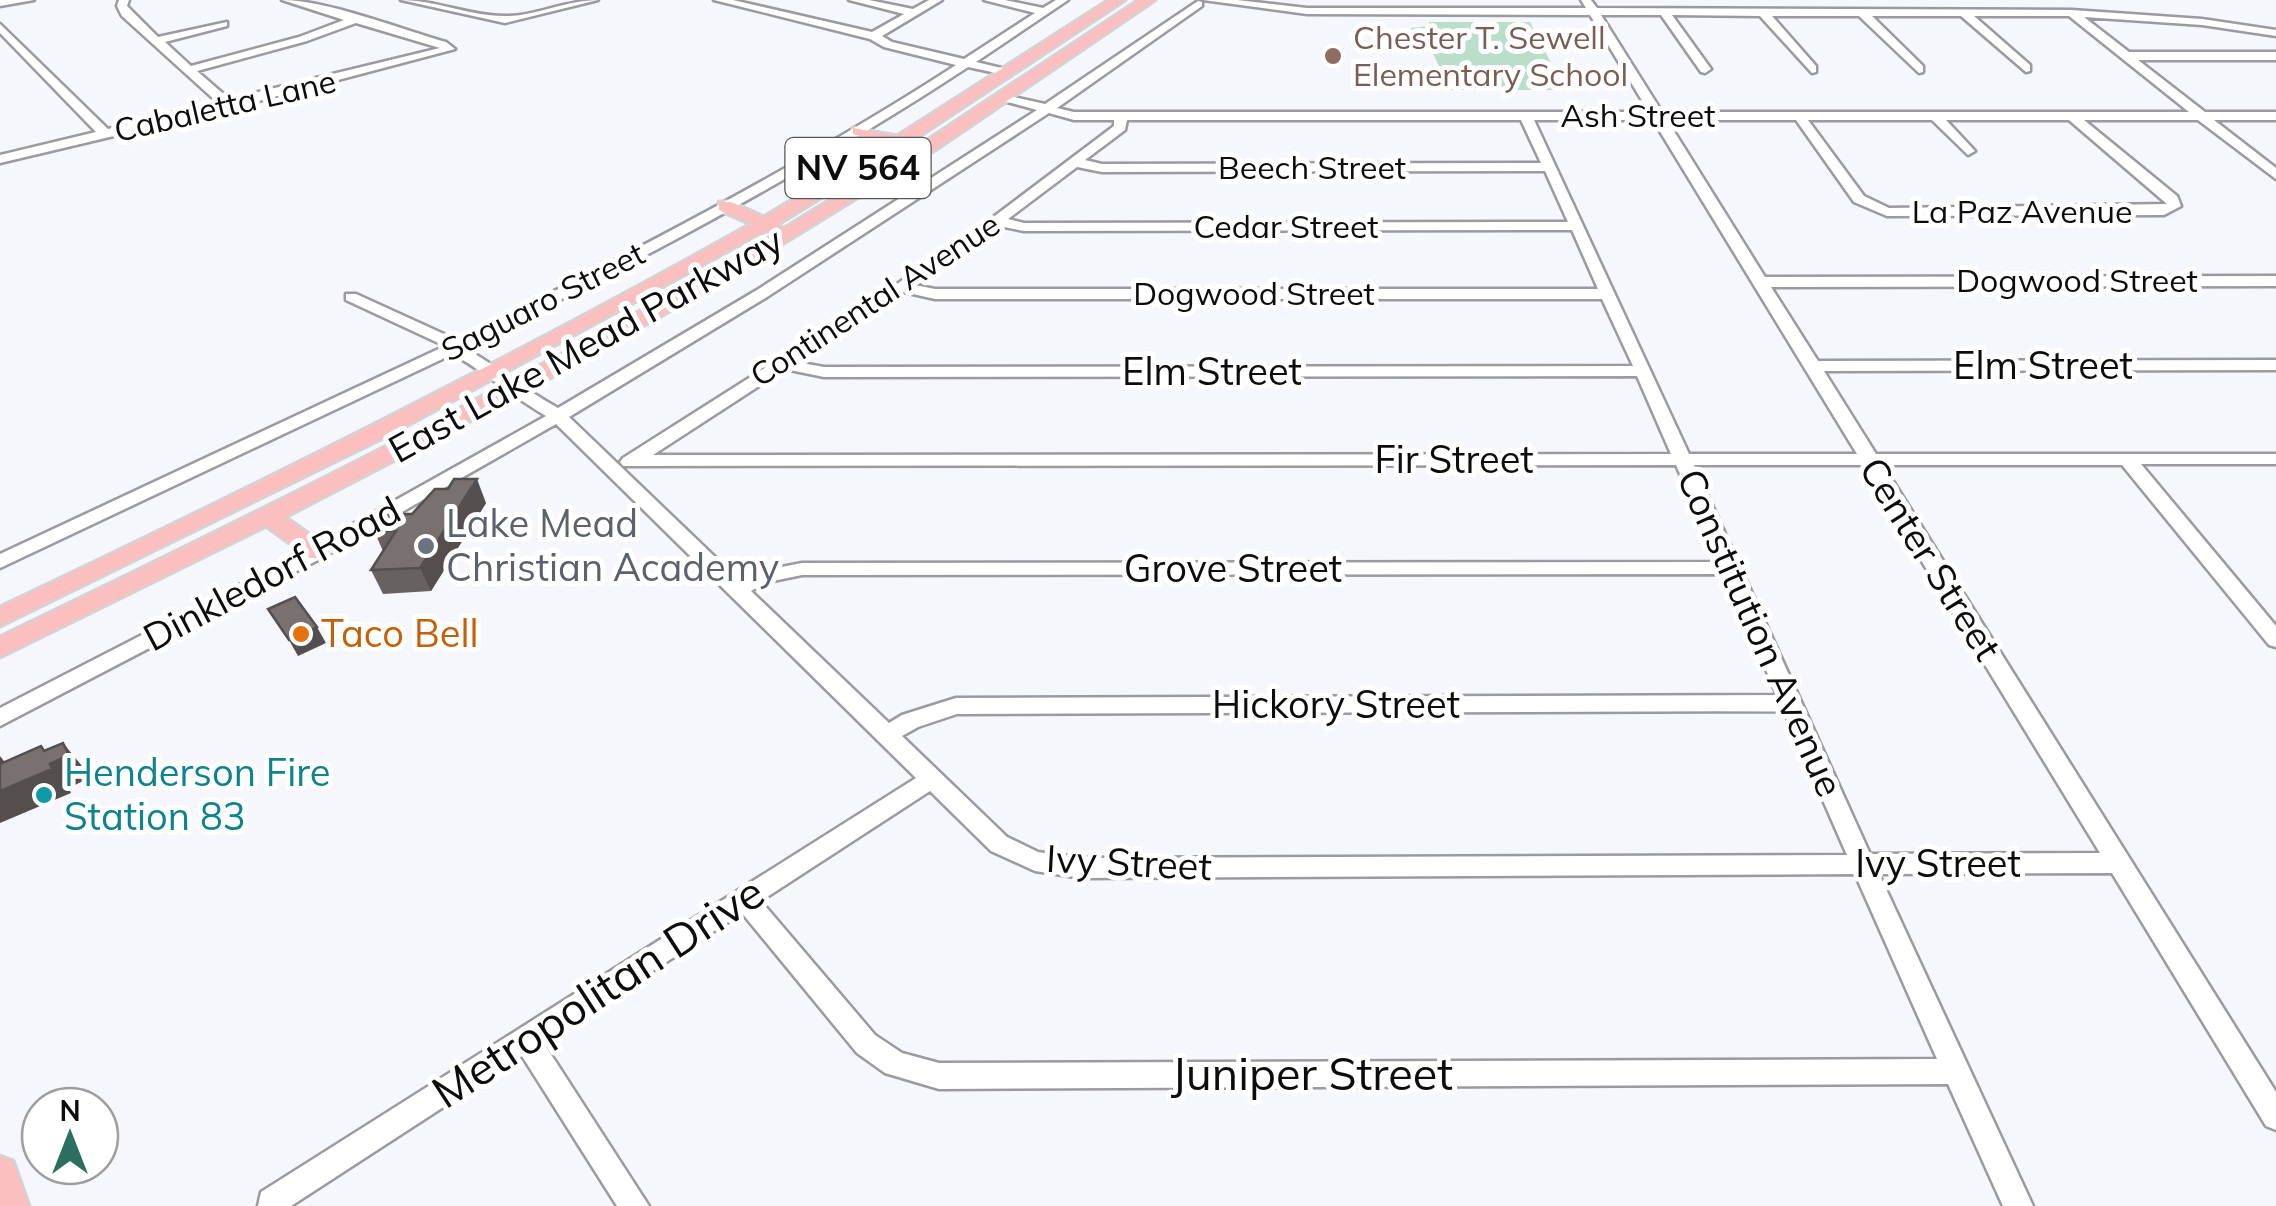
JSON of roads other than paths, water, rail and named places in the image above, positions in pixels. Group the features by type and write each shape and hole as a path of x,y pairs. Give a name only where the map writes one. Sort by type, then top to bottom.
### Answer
{"main road":[{"name":"East Lake Mead Parkway","path":"0,648 268,516 503,381 900,142 1118,0"},
{"name":"East Lake Mead Parkway","path":"0,617 503,381 712,278 804,225 1148,0"},
{"path":"804,225 828,198 906,150 906,144 859,131"},
{"path":"712,278 731,254 773,229 767,222 725,206"},
{"path":"268,516 318,552"},
{"path":"0,1173 10,1206"}],"street":[{"path":"0,3 28,0"},
{"path":"124,0 126,14 228,105"},
{"path":"286,0 397,31 415,23"},
{"path":"410,0 506,20 593,0"},
{"path":"719,0 874,36 888,45 1006,73"},
{"path":"854,0 914,13"},
{"path":"874,36 937,0"},
{"path":"989,0 1046,12"},
{"name":"Saguaro Street","path":"0,562 454,348 725,206 859,131 1063,0"},
{"path":"1178,0 1280,16 1404,10 1574,17 1590,7 1664,13 2072,13 2276,29"},
{"path":"544,1 564,7"},
{"name":"Dinkledorf Road","path":"0,718 318,552 864,232 1203,2"},
{"name":"Center Street","path":"1590,7 2276,1117"},
{"path":"434,16 452,8"},
{"path":"1664,13 1705,68"},
{"path":"1764,13 1812,69"},
{"path":"1864,13 1919,68"},
{"path":"1964,13 2026,68"},
{"path":"2072,13 2274,172"},
{"path":"189,70 303,39 356,19"},
{"path":"156,41 223,24"},
{"path":"0,27 106,134"},
{"name":"Cabaletta Lane","path":"0,159 449,50 442,44 397,31"},
{"path":"2127,56 2276,56"},
{"name":"Ash Street","path":"1004,97 1074,116 2276,116"},
{"name":"Continental Avenue","path":"624,466 997,221 1120,126 1121,116"},
{"name":"Constitution Avenue","path":"1526,116 2018,1206"},
{"path":"1935,116 1968,151"},
{"name":"La Paz Avenue","path":"1800,117 1859,200 1887,212 2164,212 2174,206 2172,199 2072,116"},
{"name":"Beech Street","path":"1074,162 1102,168 1550,168"},
{"name":"Cedar Street","path":"997,221 1024,228 1576,226"},
{"name":"Dogwood Street","path":"1759,282 2273,283"},
{"name":"Dogwood Street","path":"902,286 935,294 1608,294"},
{"name":"Ivy Street","path":"352,297 450,341 454,348 556,415 624,466 736,590 930,780 999,844 1034,861 1082,868 2117,864"},
{"name":"Elm Street","path":"782,362 824,372 1643,371"},
{"name":"Elm Street","path":"1811,366 2276,365"},
{"name":"Fir Street","path":"624,466 2276,458"},
{"path":"2128,459 2276,640"},
{"name":"Grove Street","path":"736,590 763,576 802,569 1733,568"},
{"name":"Hickory Street","path":"885,736 910,721 956,706 1793,703"},
{"name":"Metropolitan Drive","path":"273,1206 271,1202 930,780"},
{"name":"Juniper Street","path":"744,898 866,1044 895,1064 939,1076 1955,1071"},
{"path":"525,1038 634,1206"}],"place":[{"name":"Chester T. Sewell Elementary School","path":"1333,56"},
{"name":"Lake Mead Christian Academy","path":"426,546"},
{"name":"Taco Bell","path":"301,634"},
{"name":"Henderson Fire Station 83","path":"44,795"}]}
